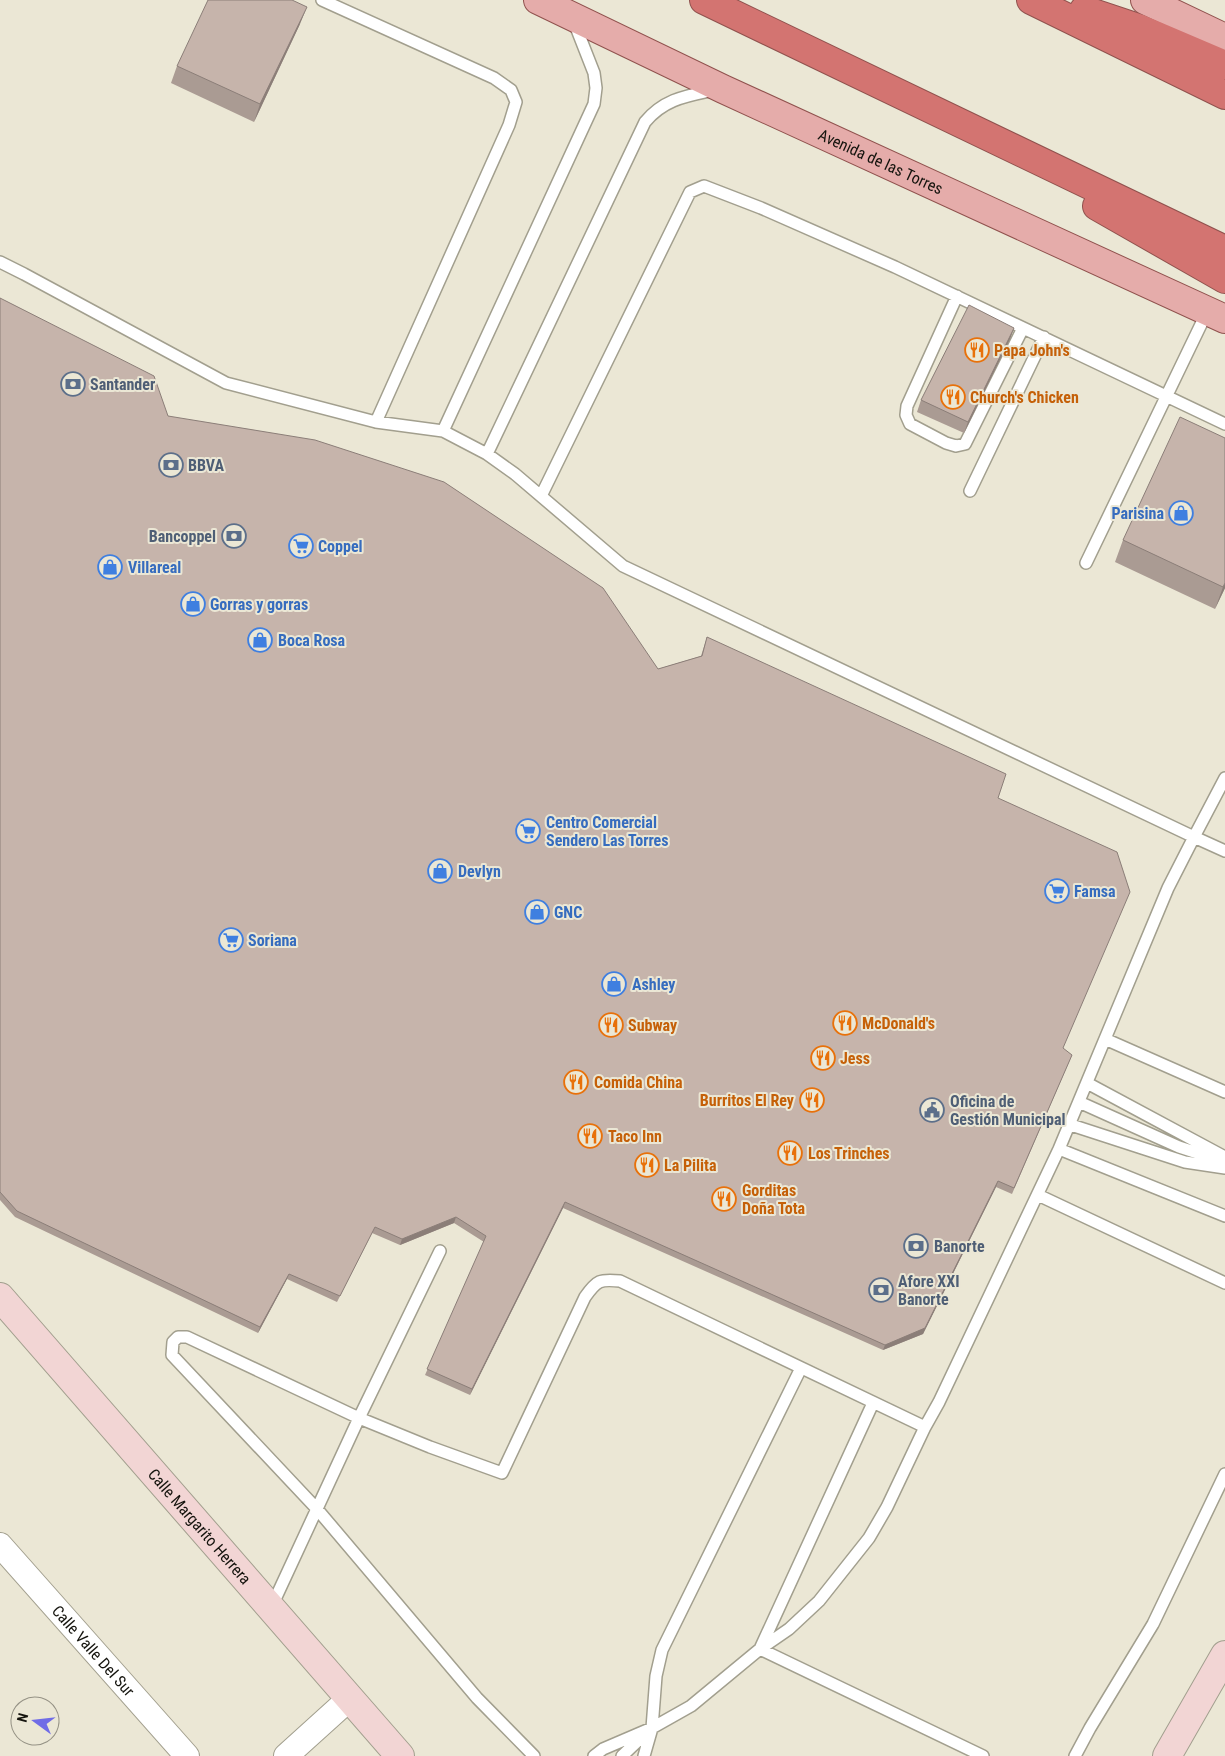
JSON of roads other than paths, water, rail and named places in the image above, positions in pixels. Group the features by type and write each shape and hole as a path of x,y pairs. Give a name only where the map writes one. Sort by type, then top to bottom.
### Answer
{"highway":[{"path":"704,0 1225,250"},
{"path":"1031,0 1225,95"},
{"path":"1052,0 1138,28 1225,65"},
{"path":"975,129 1082,198 1225,279"}],"main road":[{"name":"Avenida de las Torres","path":"538,0 572,18 1216,316"},
{"path":"1145,0 1225,38"}],"street":[{"name":"Calle Margarito Herrera","path":"0,1297 400,1756"},
{"name":"Calle Valle Del Sur","path":"0,1545 187,1756"},
{"path":"1167,1756 1225,1655"},
{"path":"286,1756 349,1699"}],"lane":[{"path":"322,0 494,78 511,90 516,102 509,125 376,422"},
{"path":"442,431 594,104 596,88 594,73 572,18"},
{"path":"487,454 645,122 653,112 676,98 723,88"},
{"path":"541,496 690,192 704,186 762,208 957,296 1166,398 1225,424"},
{"path":"0,262 226,383 376,422 442,431 487,454 541,496 623,566 1225,850"},
{"path":"957,296 907,406 906,415 910,424 946,443 956,446 965,444 1023,328"},
{"path":"1086,563 1166,398 1216,316"},
{"path":"970,490 1044,337"},
{"path":"594,1756 603,1749 652,1728 691,1706 760,1649 789,1629 819,1601 869,1538 887,1507 939,1402 1038,1194 1079,1102 1168,888 1225,778"},
{"path":"1105,1039 1225,1092"},
{"path":"1087,1083 1225,1157"},
{"path":"1079,1102 1179,1147 1225,1162"},
{"path":"1068,1124 1185,1162 1225,1168"},
{"path":"1059,1149 1225,1216"},
{"path":"1038,1194 1225,1283"},
{"path":"271,1608 440,1251"},
{"path":"534,1756 478,1698 317,1509 172,1355 173,1342 178,1337 186,1337 360,1418 430,1447 502,1473 585,1297 594,1284 607,1280 620,1281 925,1427"},
{"path":"644,1756 652,1728 656,1676 662,1650 801,1368"},
{"path":"760,1649 873,1403"},
{"path":"1075,1756 1153,1624 1225,1474"},
{"path":"760,1649 983,1756"},
{"path":"622,1756 652,1728"}],"place":[{"name":"Papa John's","path":"977,350"},
{"name":"Santander","path":"73,384"},
{"name":"Church's Chicken","path":"953,397"},
{"name":"BBVA","path":"171,465"},
{"name":"Parisina","path":"1181,513"},
{"name":"Bancoppel","path":"234,536"},
{"name":"Coppel","path":"301,546"},
{"name":"Villareal","path":"110,567"},
{"name":"Gorras y gorras","path":"193,604"},
{"name":"Boca Rosa","path":"260,640"},
{"name":"Centro Comercial Sendero Las Torres","path":"528,831"},
{"name":"Devlyn","path":"440,871"},
{"name":"Famsa","path":"1057,891"},
{"name":"GNC","path":"537,912"},
{"name":"Soriana","path":"231,940"},
{"name":"Ashley","path":"614,984"},
{"name":"McDonald's","path":"845,1023"},
{"name":"Subway","path":"611,1025"},
{"name":"Jess","path":"823,1058"},
{"name":"Comida China","path":"576,1082"},
{"name":"Burritos El Rey","path":"812,1100"},
{"name":"Oficina de Gestión Municipal","path":"932,1110"},
{"name":"Taco Inn","path":"590,1136"},
{"name":"Los Trinches","path":"790,1153"},
{"name":"La Pilita","path":"647,1165"},
{"name":"Gorditas Doña Tota","path":"724,1199"},
{"name":"Banorte","path":"916,1246"},
{"name":"Afore XXI Banorte","path":"881,1290"}]}
